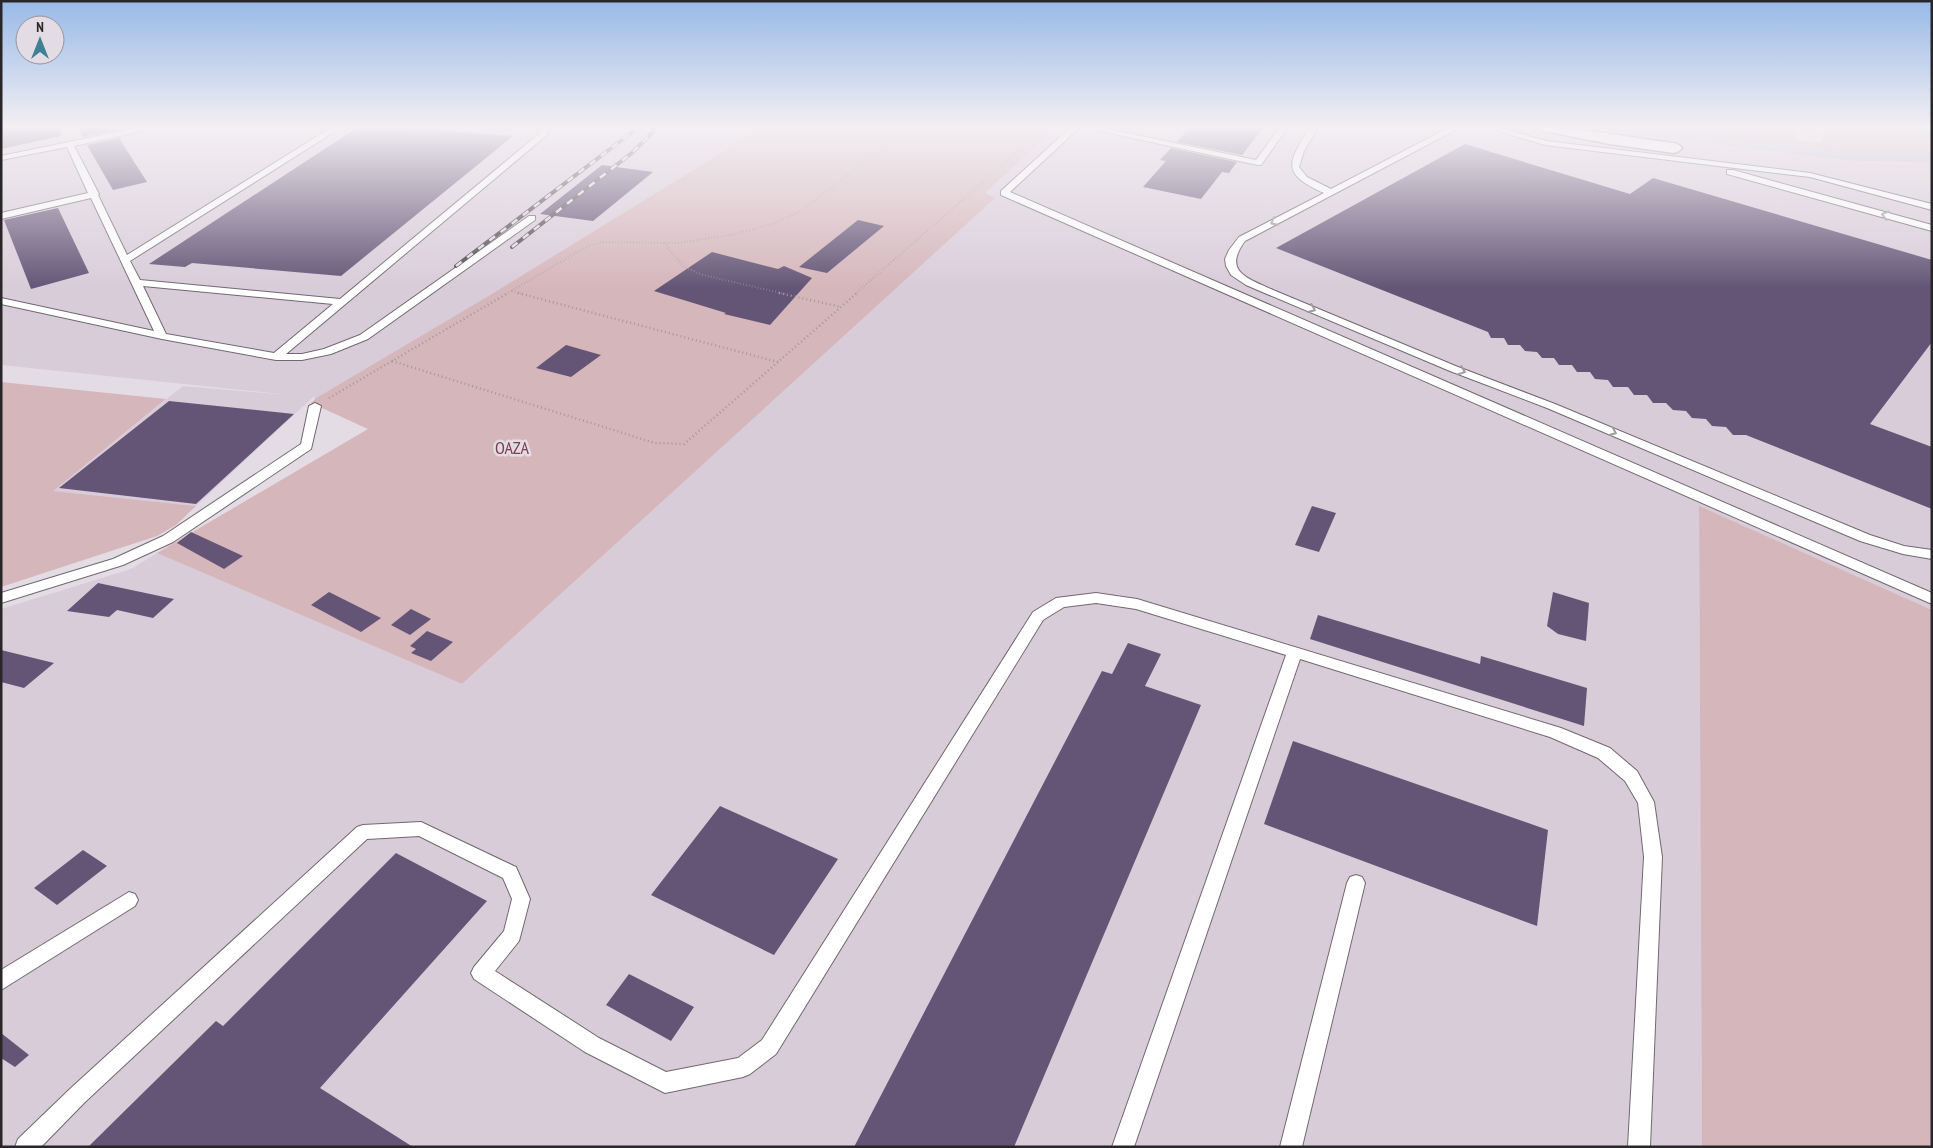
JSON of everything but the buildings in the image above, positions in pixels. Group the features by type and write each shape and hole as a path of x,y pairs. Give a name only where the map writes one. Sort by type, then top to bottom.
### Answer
{"lane":[{"path":"88,181 162,336"},
{"path":"125,260 252,181"},
{"path":"276,357 488,181"},
{"path":"1018,181 1004,193 1932,599"},
{"path":"1306,181 1330,192"},
{"path":"1352,181 1242,238 1233,248 1228,261 1231,270 1270,292 1454,369 1551,406 1865,538 1903,550 1932,555"},
{"path":"1760,181 1932,228"},
{"path":"1831,181 1932,207"},
{"path":"1,216 95,194"},
{"path":"1,301 162,336 276,357 302,357 327,352 364,337 532,218"},
{"path":"136,283 342,302"},
{"path":"1,598 118,562 168,539 307,446 316,406"},
{"path":"26,1147 78,1095 363,832 421,830 510,873 521,899 512,934 481,973 592,1045 665,1083 743,1068 769,1047 1038,616 1060,602 1096,598 1137,604 1555,732 1604,753 1631,776 1646,802 1653,857 1639,1147"},
{"path":"1124,1147 1295,652"},
{"path":"1291,1147 1356,883"},
{"path":"1,981 129,900"}],"path":[{"path":"316,406 588,246 602,242 678,243 736,234 775,222 802,210 840,181"},
{"path":"392,360 656,443 684,444 985,181"},
{"path":"664,243 684,267 703,275 841,307"},
{"path":"512,291 778,362"}],"shaded area":[{"path":"1,181 676,181 495,292 316,398 313,397 196,506 52,491 183,386 289,395 1,365"},
{"path":"999,181 1932,181 1932,610 1699,507 1702,1147 1,1147 1,609 131,569 157,553 462,684 994,198 985,193"}],"green space":[{"name":"OAZA","path":"676,181 999,181 985,193 995,198 462,684 157,553 368,429 311,403 316,398 495,292"},
{"path":"1,382 166,399 53,491 196,506 176,525 157,536 1,587"},
{"path":"1699,506 1932,610 1932,1147 1702,1147"}],"railway":[{"path":"456,266 568,181"},
{"path":"512,247 597,181"}]}
